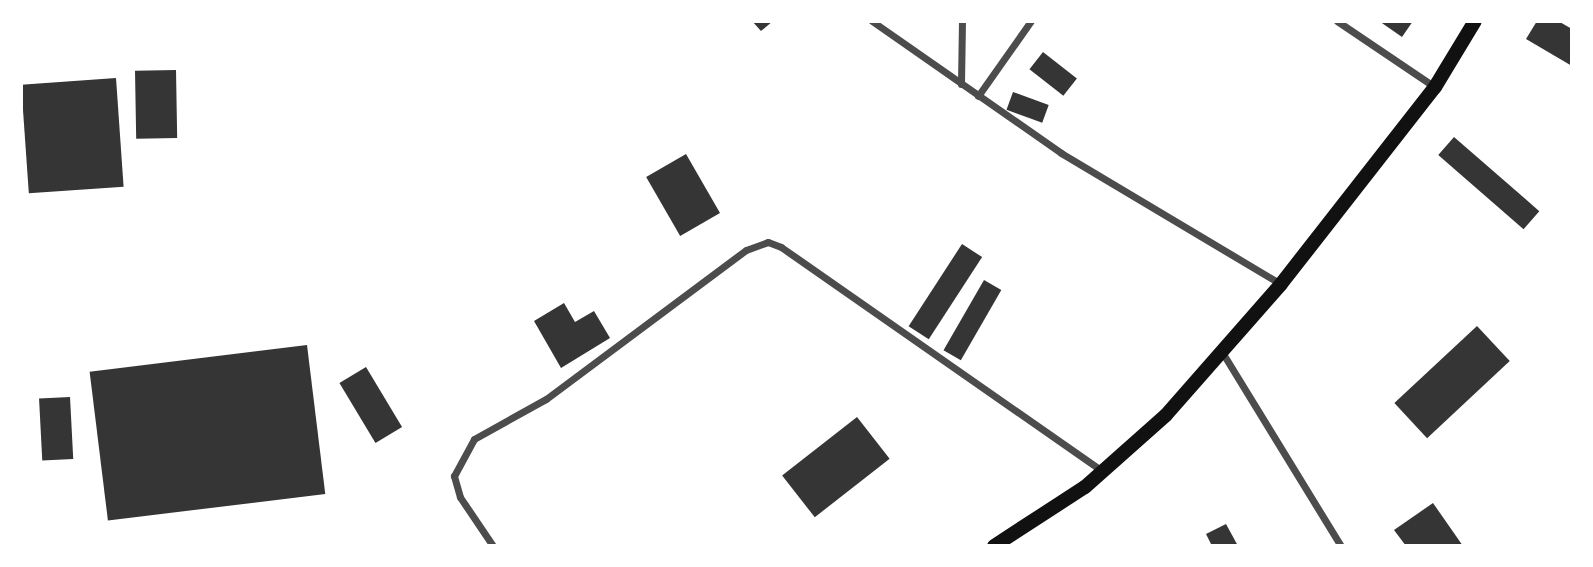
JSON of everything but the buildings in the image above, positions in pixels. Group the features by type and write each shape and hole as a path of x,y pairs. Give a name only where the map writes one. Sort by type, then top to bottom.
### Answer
{"main road":[{"path":"994,546 1102,472 1166,415 1280,284 1435,87 1475,21"}],"street":[{"path":"872,21 1061,153 1280,284"},
{"path":"961,84 962,21"},
{"path":"978,96 1031,21"},
{"path":"1336,21 1435,87"},
{"path":"493,546 460,497 454,476 474,439 556,393 746,250 768,242 1102,472"},
{"path":"1222,352 1341,546"}]}
